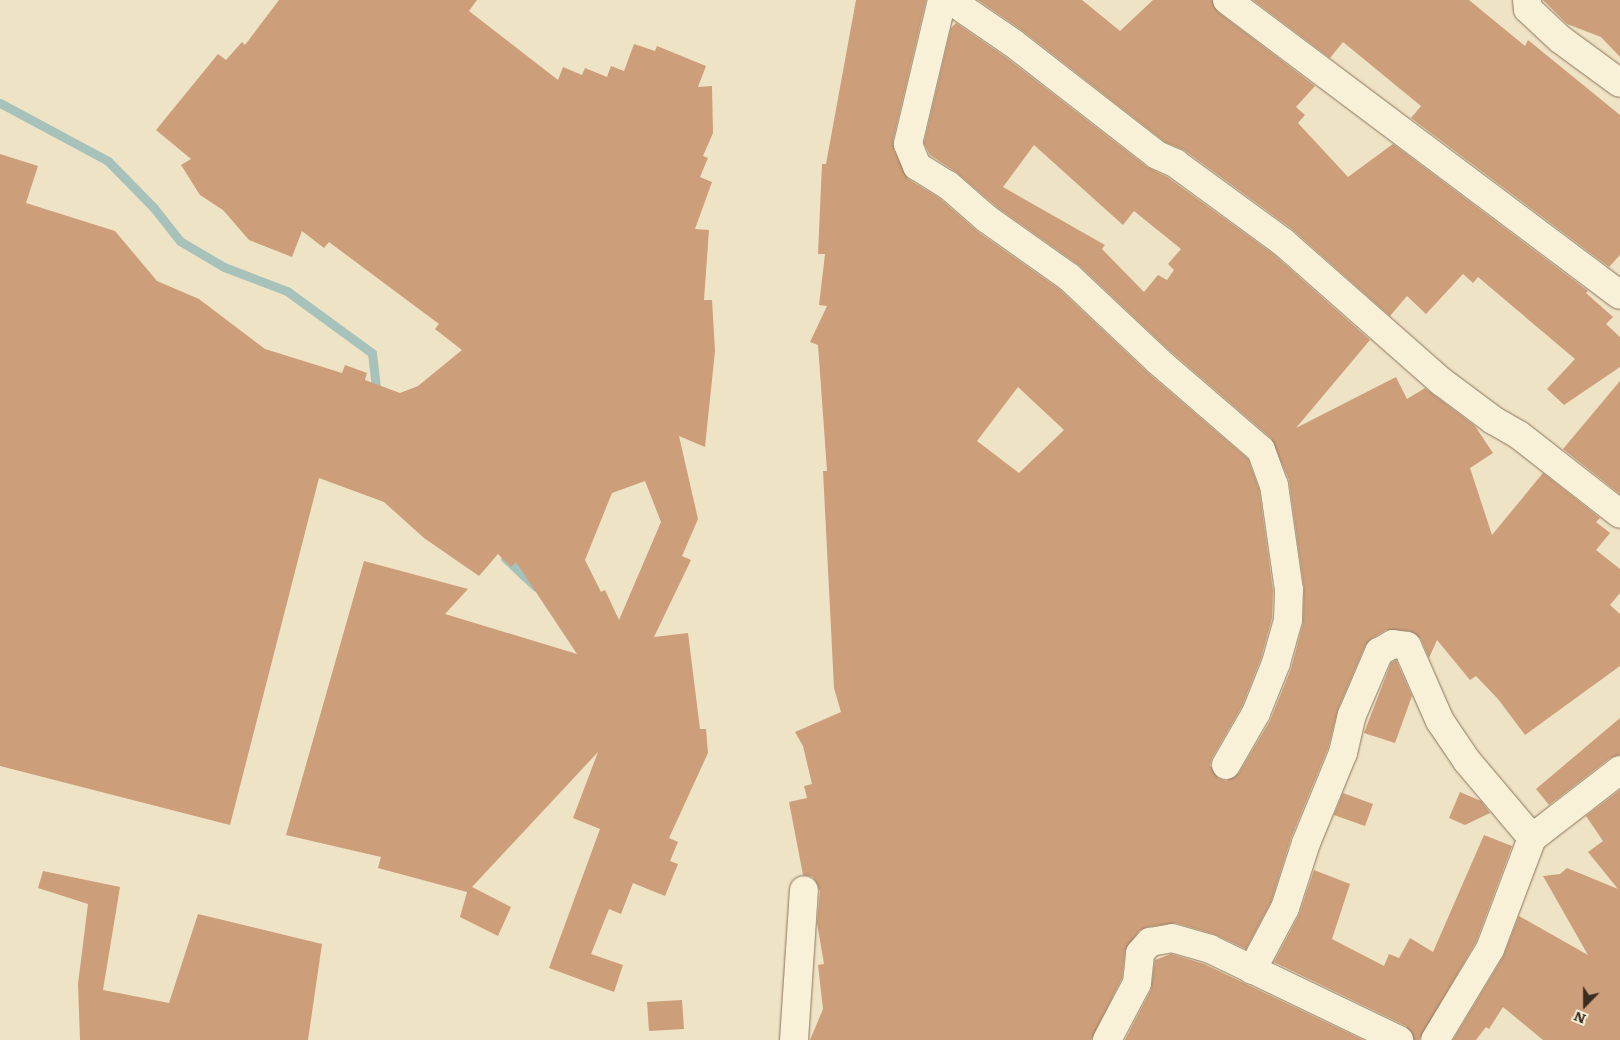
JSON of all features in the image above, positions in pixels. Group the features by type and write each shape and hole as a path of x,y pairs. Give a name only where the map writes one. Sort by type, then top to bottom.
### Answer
{"street":[{"path":"942,0 908,144 918,166 948,185 993,223 1069,277 1151,355 1261,450 1268,468 1274,485 1283,547 1288,620 1276,663 1256,713 1226,765"},
{"path":"950,0 1013,43 1157,155 1175,163 1283,242 1442,382 1493,420 1519,435 1620,514"},
{"path":"1227,0 1620,295"},
{"path":"1527,0 1528,9 1554,33 1620,83"},
{"path":"1252,970 1285,908 1306,843 1343,753 1352,715 1379,652 1393,644 1406,646 1440,720 1467,761 1532,838"},
{"path":"1435,1040 1490,949 1532,838 1620,770"},
{"path":"794,1040 804,890"},
{"path":"1107,1040 1137,983 1140,952 1150,942 1172,938 1210,949 1399,1040"}],"building":[{"path":"279,0 477,0 469,11 558,80 563,67 582,75 585,68 607,77 611,66 624,71 634,44 655,51 657,46 706,66 698,87 712,86 713,133 703,156 708,158 700,177 712,182 695,229 709,230 704,300 712,300 715,351 705,447 679,436 698,519 682,556 691,560 654,637 688,633 700,729 706,729 708,753 669,838 678,842 670,861 678,864 665,896 633,883 621,914 609,909 591,954 623,965 614,992 549,968 600,829 573,818 598,752 472,887 511,907 498,936 460,917 467,892 378,868 381,857 286,835 364,561 468,589 445,614 577,654 516,562 511,567 498,554 479,576 424,538 384,502 319,478 230,825 0,766 0,154 38,166 26,203 115,231 157,281 199,299 265,349 342,373 345,365 367,373 365,380 400,393 418,386 462,350 435,329 439,324 329,242 324,248 302,231 292,257 249,240 223,210 200,195 181,165 191,159 156,130 218,54 226,60 242,42 245,45","holes":["645,481 661,522 619,620 605,590 601,592 585,560 612,493"]},
{"path":"856,0 926,0 893,140 894,150 908,179 939,198 978,232 1059,289 1148,373 1248,459 1259,489 1273,591 1272,618 1261,658 1242,706 1212,758 1210,765 1218,778 1226,781 1239,773 1270,721 1291,669 1303,624 1304,588 1289,480 1271,438 1168,349 1080,266 997,207 956,172 930,155 924,143 951,28 956,23 1004,56 1147,167 1167,177 1273,254 1370,340 1296,428 1396,377 1407,399 1425,388 1475,426 1493,453 1470,468 1492,535 1543,473 1600,518 1596,522 1610,533 1596,550 1620,569 1620,593 1610,605 1620,614 1620,666 1525,735 1498,699 1476,676 1470,680 1437,640 1429,658 1421,639 1410,631 1386,630 1371,639 1365,646 1338,709 1328,748 1291,838 1271,902 1246,949 1214,934 1176,923 1147,927 1139,931 1125,951 1122,978 1091,1040 810,1040 823,1009 818,965 824,964 817,923 820,891 813,877 803,875 789,802 807,798 804,786 812,784 803,746 795,732 841,712 834,688 823,471 827,471 818,345 810,342 827,306 819,305 825,254 818,254 822,164 826,164","holes":["1034,145 1123,225 1134,211 1181,249 1168,264 1174,270 1167,280 1158,275 1144,292 1102,249 1105,245 1003,187","1018,387 1064,430 1019,473 977,441"]},
{"path":"978,0 1082,0 1120,31 1153,0 1212,0 1218,12 1315,86 1296,107 1305,115 1298,123 1348,177 1393,144 1588,291 1586,293 1613,317 1606,324 1620,337 1620,367 1564,405 1547,389 1575,359 1478,277 1473,283 1463,274 1426,314 1407,296 1390,316 1292,229 1184,150 1165,142 1023,31"},
{"path":"1253,0 1469,0 1525,46 1528,40 1620,115 1620,255 1609,267 1411,118 1421,106 1343,42 1330,58"},
{"path":"1543,0 1620,0 1620,57 1601,37 1567,24"},
{"path":"1620,381 1620,494 1563,449"},
{"path":"1396,660 1412,696 1395,743 1364,733 1391,663"},
{"path":"1620,718 1620,755 1610,758 1549,805 1536,789"},
{"path":"1620,790 1620,1040 1543,1040 1503,1007 1489,1029 1486,1027 1476,1040 1453,1040 1503,957 1519,916 1588,955 1543,876 1560,874 1567,868 1618,889 1588,852 1603,841 1586,816"},
{"path":"1460,792 1481,801 1490,813 1465,825 1449,818"},
{"path":"1343,793 1373,804 1365,826 1334,815"},
{"path":"1484,835 1512,846 1476,942 1419,1040 1414,1040 1406,1026 1274,962 1299,915 1314,870 1350,884 1332,939 1384,966 1389,954 1399,958 1410,938 1433,952"},
{"path":"43,871 120,887 103,990 169,1003 198,914 322,944 308,1040 80,1040 78,984 88,904 38,888"},
{"path":"1171,954 1204,964 1363,1040 1125,1040 1151,990 1155,960"},
{"path":"682,1000 684,1029 649,1031 647,1002"}],"waterway":[{"path":"0,103 108,161 154,208 180,241 224,267 287,291 372,353 377,396"},
{"path":"505,558 536,587"}]}
